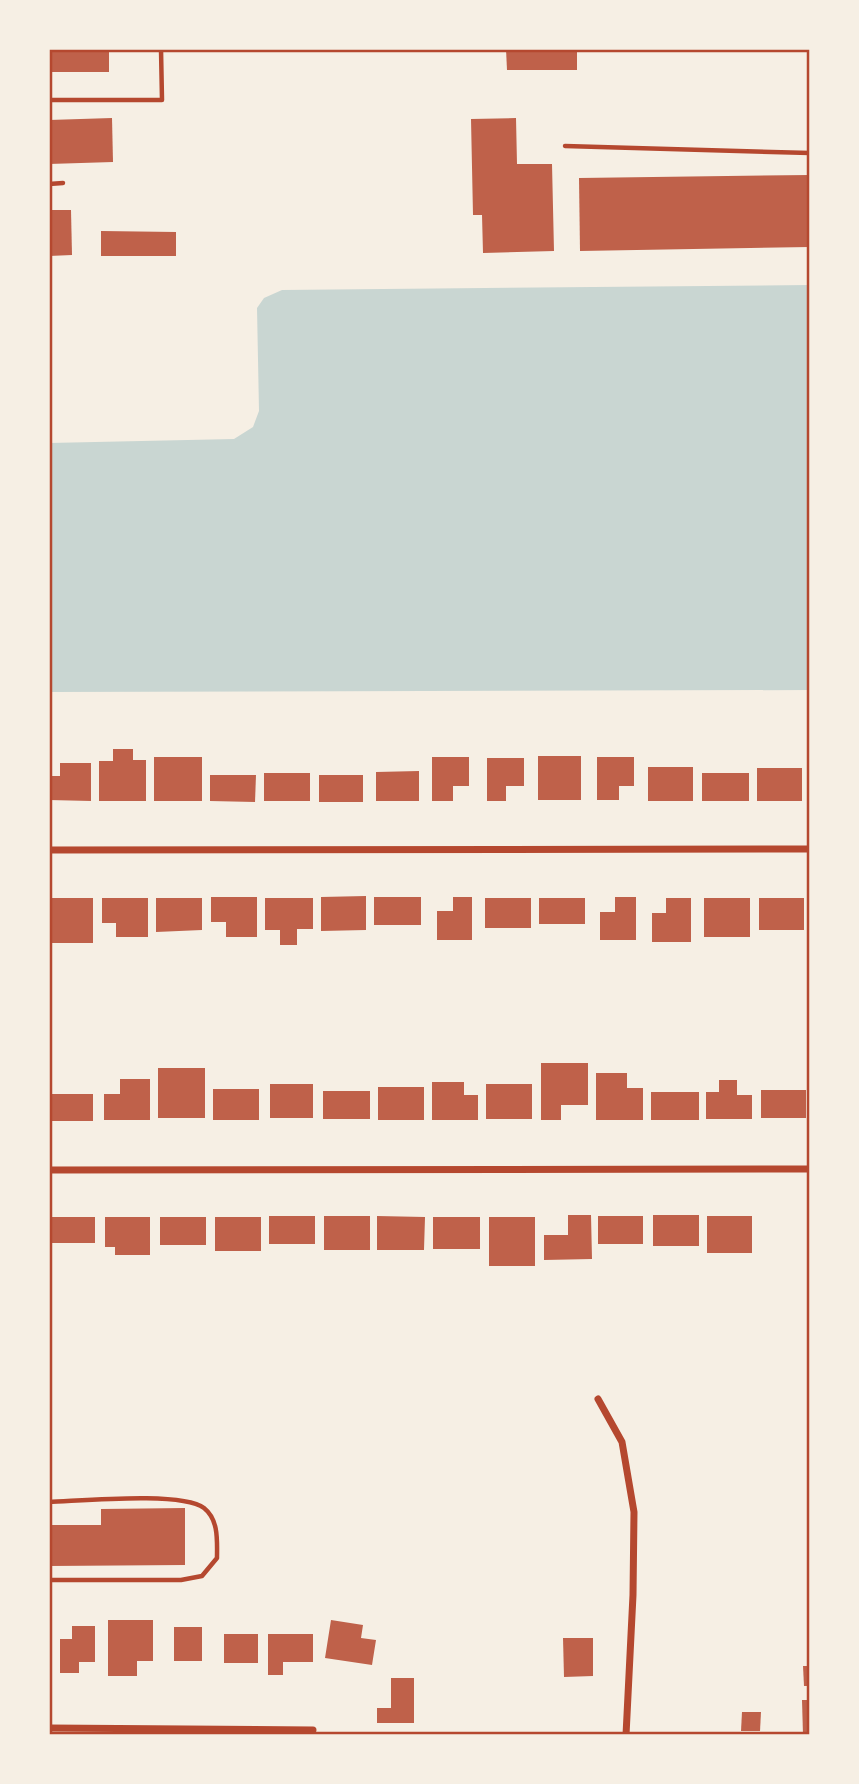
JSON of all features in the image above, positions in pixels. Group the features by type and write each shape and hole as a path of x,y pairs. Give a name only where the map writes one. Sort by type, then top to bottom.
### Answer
{"street":[{"path":"49,850 810,849"},
{"path":"49,1170 810,1169"},
{"path":"598,1399 622,1442 634,1512 626,1735"},
{"path":"49,1728 313,1730"}],"lane":[{"path":"49,100 162,100 161,49"},
{"path":"565,146 810,153"},
{"path":"49,184 62,183"},
{"path":"49,1502 175,1499 204,1508 217,1529 217,1558 202,1576 181,1580 49,1580"}],"shaded area":[{"path":"810,285 810,690 49,692 49,443 234,439 253,427 259,411 257,308 264,298 282,290"}],"building":[{"path":"49,49 109,49 109,72 49,72"},
{"path":"506,49 577,49 577,70 507,70"},
{"path":"112,118 113,162 49,164 49,120"},
{"path":"516,118 517,164 552,164 554,251 483,253 482,215 473,215 471,119"},
{"path":"810,175 810,247 580,251 579,178"},
{"path":"49,210 71,210 72,255 49,256"},
{"path":"101,231 176,232 176,256 101,256"},
{"path":"113,749 133,749 133,760 146,760 146,801 99,801 99,761 113,761"},
{"path":"538,756 581,756 581,800 538,800"},
{"path":"154,757 202,757 202,801 154,801"},
{"path":"432,757 469,757 469,786 453,786 453,801 432,801"},
{"path":"597,757 634,757 634,786 619,786 619,800 597,800"},
{"path":"487,758 524,758 524,786 506,786 506,801 487,801"},
{"path":"60,763 91,763 91,801 49,800 49,776 60,776"},
{"path":"648,767 693,767 693,801 648,801"},
{"path":"757,768 802,768 802,801 757,801"},
{"path":"419,771 419,801 376,801 376,772"},
{"path":"264,773 310,773 310,801 264,801"},
{"path":"702,773 749,773 749,801 702,801"},
{"path":"210,775 256,775 255,802 210,801"},
{"path":"319,775 363,775 363,802 319,802"},
{"path":"366,896 366,930 321,931 321,897"},
{"path":"211,897 257,897 257,937 226,937 226,922 211,922"},
{"path":"374,897 421,897 421,925 374,925"},
{"path":"453,897 472,897 472,940 437,940 437,911 453,911"},
{"path":"615,897 636,897 636,940 600,940 600,912 615,912"},
{"path":"49,898 93,898 93,943 49,943"},
{"path":"102,898 148,898 148,937 116,937 116,923 102,923"},
{"path":"156,898 202,898 202,930 156,932"},
{"path":"265,898 313,898 313,929 297,929 297,945 280,945 280,930 265,930"},
{"path":"485,898 531,898 531,928 485,928"},
{"path":"539,898 585,898 585,924 539,924"},
{"path":"666,898 691,898 691,942 652,942 652,913 666,913"},
{"path":"704,898 750,898 750,937 704,937"},
{"path":"759,898 804,898 804,930 759,930"},
{"path":"541,1063 588,1063 588,1105 561,1105 561,1120 541,1120"},
{"path":"158,1068 205,1068 205,1118 158,1118"},
{"path":"596,1073 627,1073 627,1088 643,1088 643,1120 596,1120"},
{"path":"120,1079 150,1079 150,1120 104,1120 104,1094 120,1094"},
{"path":"719,1080 737,1080 737,1095 752,1095 752,1119 706,1119 706,1092 719,1092"},
{"path":"432,1082 464,1082 464,1095 478,1095 478,1120 432,1120"},
{"path":"270,1084 313,1084 313,1118 270,1118"},
{"path":"486,1084 532,1084 532,1119 486,1119"},
{"path":"378,1087 424,1087 424,1120 378,1120"},
{"path":"213,1089 259,1089 259,1120 213,1120"},
{"path":"761,1090 806,1090 806,1118 761,1118"},
{"path":"323,1091 370,1091 370,1119 323,1119"},
{"path":"651,1092 699,1092 699,1120 651,1120"},
{"path":"49,1094 93,1094 93,1121 49,1121"},
{"path":"568,1215 591,1215 592,1259 544,1260 544,1235 568,1235"},
{"path":"653,1215 699,1215 699,1246 653,1246"},
{"path":"269,1216 315,1216 315,1244 269,1244"},
{"path":"324,1216 370,1216 370,1250 324,1250"},
{"path":"377,1216 425,1217 424,1250 377,1250"},
{"path":"598,1216 643,1216 643,1244 598,1244"},
{"path":"707,1216 752,1216 752,1253 707,1253"},
{"path":"49,1217 95,1217 95,1243 49,1243"},
{"path":"105,1217 150,1217 150,1255 115,1255 115,1247 105,1247"},
{"path":"160,1217 206,1217 206,1245 160,1245"},
{"path":"215,1217 261,1217 261,1251 215,1251"},
{"path":"433,1217 480,1217 480,1249 433,1249"},
{"path":"489,1217 535,1217 535,1266 489,1266"},
{"path":"185,1508 185,1565 49,1566 49,1525 101,1525 101,1509"},
{"path":"108,1620 153,1620 153,1661 137,1661 137,1676 108,1676"},
{"path":"331,1620 363,1625 361,1638 376,1640 372,1665 325,1658"},
{"path":"72,1626 95,1626 95,1662 79,1662 79,1673 60,1673 60,1639 72,1639"},
{"path":"174,1627 202,1627 202,1661 174,1661"},
{"path":"224,1634 258,1634 258,1663 224,1663"},
{"path":"268,1634 313,1634 313,1662 283,1662 283,1675 268,1675"},
{"path":"563,1638 593,1638 593,1676 564,1677"},
{"path":"803,1666 810,1666 810,1686 804,1686"},
{"path":"391,1678 414,1678 414,1723 377,1723 377,1708 391,1708"},
{"path":"802,1700 810,1700 810,1735 803,1735"},
{"path":"742,1712 761,1712 760,1731 741,1731"}]}
